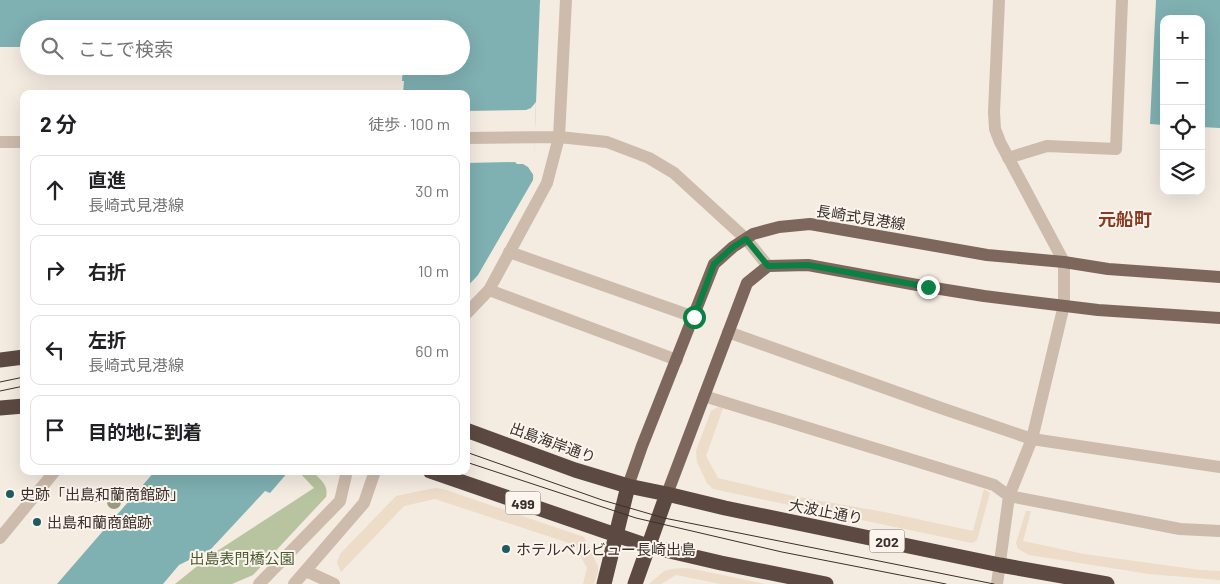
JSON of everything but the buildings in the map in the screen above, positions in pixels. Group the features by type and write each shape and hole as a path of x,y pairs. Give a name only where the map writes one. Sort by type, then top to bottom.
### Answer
{"highway":[{"path":"0,360 20,358"},
{"path":"0,408 20,406"},
{"name":"出島海岸通り","path":"470,431 575,470 628,486"},
{"name":"499","path":"442,475 615,535"},
{"path":"604,584 628,486"},
{"name":"大波止通り","path":"628,486 1000,565 1107,584"},
{"path":"635,584 667,494"},
{"path":"615,535 648,546 721,564 826,584"}],"main road":[{"name":"長崎式見港線","path":"628,486 714,264 733,247 753,234 778,227 810,224 987,255 1064,262 1108,269 1220,277"},
{"path":"667,494 747,283 768,266 808,265 928,287 1098,310 1220,318"}],"street":[{"path":"470,310 489,290 547,183 559,137 566,0"},
{"path":"997,584 1009,496 1032,439 1064,305 1064,262 1008,158 995,129 998,0"},
{"path":"1008,158 1047,146 1116,149 1122,0"},
{"path":"470,138 559,137 607,142 649,158 674,174 746,239 768,266"},
{"path":"0,142 20,142"},
{"path":"509,252 694,317"},
{"path":"489,290 676,360"},
{"path":"728,332 1032,439 1220,466"},
{"path":"704,396 994,485 1009,496 1180,529 1220,531"},
{"path":"0,538 52,475"},
{"path":"258,584 340,501 346,475"},
{"path":"294,584 364,503 374,475"},
{"path":"306,572 334,584"}],"green space":[{"name":"出島表門橋公園","path":"302,475 316,475 325,486 326,497 253,575 232,584 175,584 211,555 314,488"}],"shaded area":[{"path":"718,407 723,408 706,456 718,478 793,496 884,512 973,531 984,489 990,493 977,540 973,543 967,542 713,489 707,483 697,462 696,451 711,411"},
{"path":"435,488 443,489 584,537 598,566 594,584 583,584 587,568 575,545 435,499 404,506 341,572 337,563 340,554 396,496"},
{"path":"1026,511 1031,511 1023,541 1084,554 1220,571 1220,580 1149,574 1029,555 1018,549 1016,543"},
{"path":"686,568 765,584 721,584 676,575 661,584 649,584 664,571"}],"water":[{"path":"0,0 540,0 533,180 478,275 470,284 470,90 403,90 404,81 402,81 402,75 470,75 470,20 20,20 20,47 0,47"},
{"path":"1156,0 1220,0 1220,128 1205,127 1205,15 1160,15 1160,125 1150,124"},
{"path":"152,475 286,475 270,493 265,491 211,549 179,565 163,584 57,584"}],"pier":[{"path":"536,102 534,176 528,167 515,162 470,163 470,111 526,110 531,108"}],"tram line":[{"path":"0,382 20,378"},
{"path":"0,391 20,387"},
{"path":"470,453 602,500 664,518 994,584"},
{"path":"470,463 636,518 782,552 946,584"}],"place":[{"name":"史跡「出島和蘭商館跡」","path":"10,494"},
{"name":"出島和蘭商館跡","path":"37,522"},
{"name":"ホテルベルビュー長崎出島","path":"506,549"}],"district":[{"name":"元船町","path":"1125,219"}],"route":[{"path":"694,317 714,264 733,247 746,239 768,266 808,265 928,287"}]}
